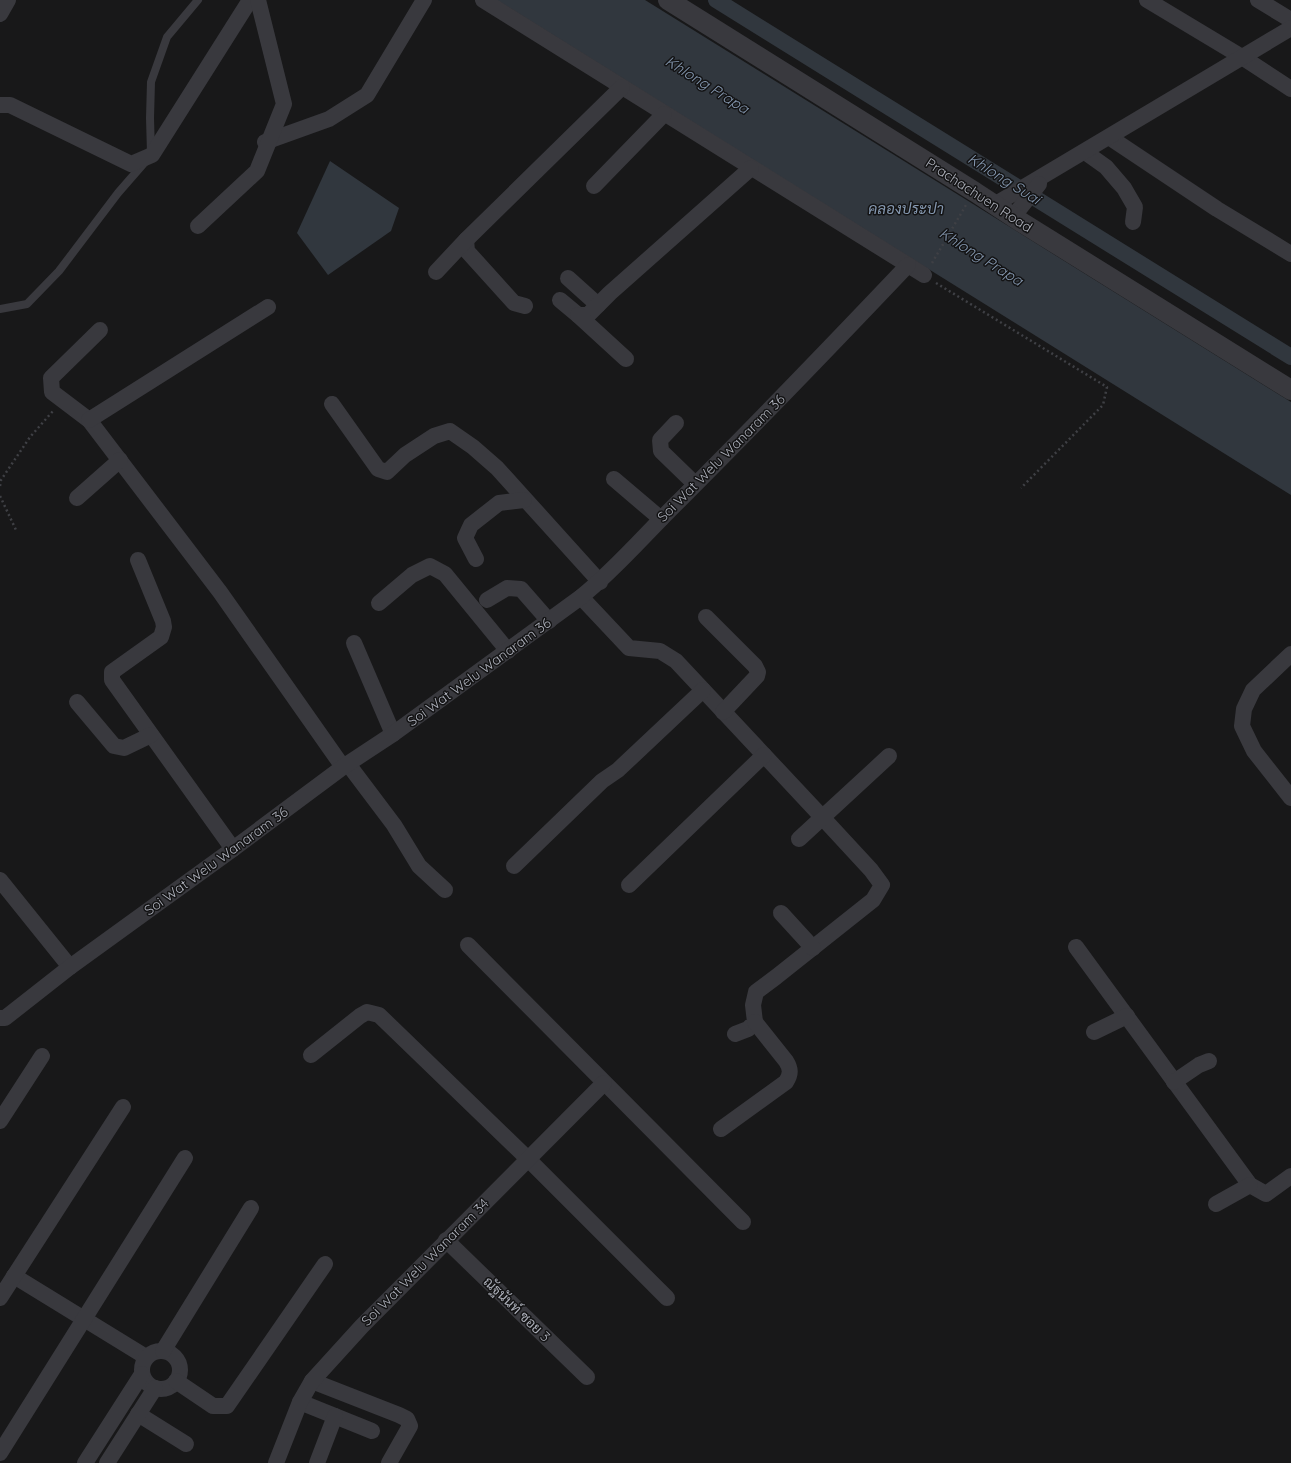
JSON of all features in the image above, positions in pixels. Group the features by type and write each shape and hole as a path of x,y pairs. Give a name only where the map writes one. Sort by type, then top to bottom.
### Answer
{"street":[{"path":"0,14 8,0"},
{"path":"0,105 10,105 131,164 152,155 250,0"},
{"path":"198,226 257,171 267,141 284,104 258,0"},
{"path":"267,141 329,119 367,95 424,0"},
{"path":"483,0 908,265 927,271"},
{"name":"Prachachuen Road","path":"668,0 1291,390"},
{"path":"1147,0 1242,57 1291,89"},
{"path":"1258,0 1291,20"},
{"path":"994,205 1291,28"},
{"path":"436,272 466,240 622,87"},
{"path":"594,186 664,114"},
{"path":"1109,137 1217,209 1291,254"},
{"path":"1085,152 1106,167 1124,188 1135,207 1134,222"},
{"path":"578,315 588,315 598,304 751,168"},
{"path":"1013,217 1045,176"},
{"path":"466,240 467,251 514,303 525,306"},
{"name":"Soi Wat Welu Wanaram 36","path":"2,1016 233,849 346,765 393,734 508,651 600,582 661,518 791,388 908,265"},
{"path":"568,278 598,304"},
{"path":"560,300 626,359"},
{"path":"89,420 268,308"},
{"path":"100,330 51,378 52,392 89,420 220,592 346,765 394,825 419,866 445,890"},
{"path":"332,404 378,469 387,472 405,455 434,436 450,431 473,447 497,468 524,500 600,582"},
{"path":"676,423 660,440 661,451 695,484"},
{"path":"77,498 120,460"},
{"path":"614,479 661,518"},
{"path":"476,559 465,538 471,525 499,504 524,500"},
{"path":"138,560 163,620 164,627 161,637 112,672 112,680 233,849"},
{"path":"379,603 412,575 430,566 445,574 508,651"},
{"path":"487,600 508,588 521,589 548,621"},
{"path":"581,597 629,648 660,651 676,662 764,754 871,870 882,885 873,900 756,992 753,1005 755,1022 786,1061 789,1066 789,1077 786,1082 721,1129"},
{"path":"706,617 755,666 758,672 757,676 723,712"},
{"path":"354,643 393,734"},
{"path":"1291,654 1253,690 1244,709 1242,726 1254,751 1291,798"},
{"path":"514,866 602,781 618,770 703,690"},
{"path":"77,702 114,746 124,748 151,735"},
{"path":"629,885 764,754"},
{"path":"799,839 889,756"},
{"path":"0,880 70,967"},
{"path":"781,913 813,948"},
{"path":"468,945 743,1222"},
{"path":"1076,947 1127,1016 1192,1070 1250,1185 1266,1194 1291,1176"},
{"path":"311,1055 360,1016 367,1012 379,1015 528,1159 667,1298"},
{"path":"1094,1032 1127,1016"},
{"path":"735,1034 748,1029 755,1022"},
{"path":"0,1121 42,1056"},
{"name":"Soi Wat Welu Wanaram 34","path":"281,1462 300,1402 312,1381 362,1326 446,1240 604,1083"},
{"path":"0,1298 123,1107"},
{"path":"0,1453 185,1158"},
{"path":"1216,1204 1250,1185"},
{"path":"163,1351 251,1208"},
{"name":"ณัฐนันท์ ซอย 3","path":"446,1240 587,1377"},
{"path":"176,1381 213,1406 227,1406 325,1264"},
{"path":"14,1276 146,1357"},
{"path":"85,1463 142,1374 143,1362 146,1357 151,1353 163,1351 169,1352 178,1361 180,1373 176,1381 168,1388 161,1389 149,1385 142,1374"},
{"path":"312,1381 407,1419 410,1426 389,1463"},
{"path":"107,1463 155,1388"},
{"path":"300,1402 372,1431"},
{"path":"138,1414 186,1444"},
{"path":"317,1463 335,1416"}],"lane":[{"path":"0,309 27,304 59,271 118,193 152,155 150,82 167,37 198,0"}],"path":[{"path":"968,202 927,271 1108,387 1103,405 1021,488"},
{"path":"0,486 1,480 30,437 63,400"},
{"path":"0,496 16,530"}],"water":[{"path":"497,0 645,0 1291,402 1291,495"},
{"path":"330,161 399,208 391,231 328,275 297,233"}],"waterway":[{"name":"Khlong Suai","path":"716,0 1291,357"}],"water label":[{"name":"Khlong Prapa","path":"707,85"},
{"name":"คลองประปา","path":"906,209"},
{"name":"Khlong Prapa","path":"981,257"}]}
